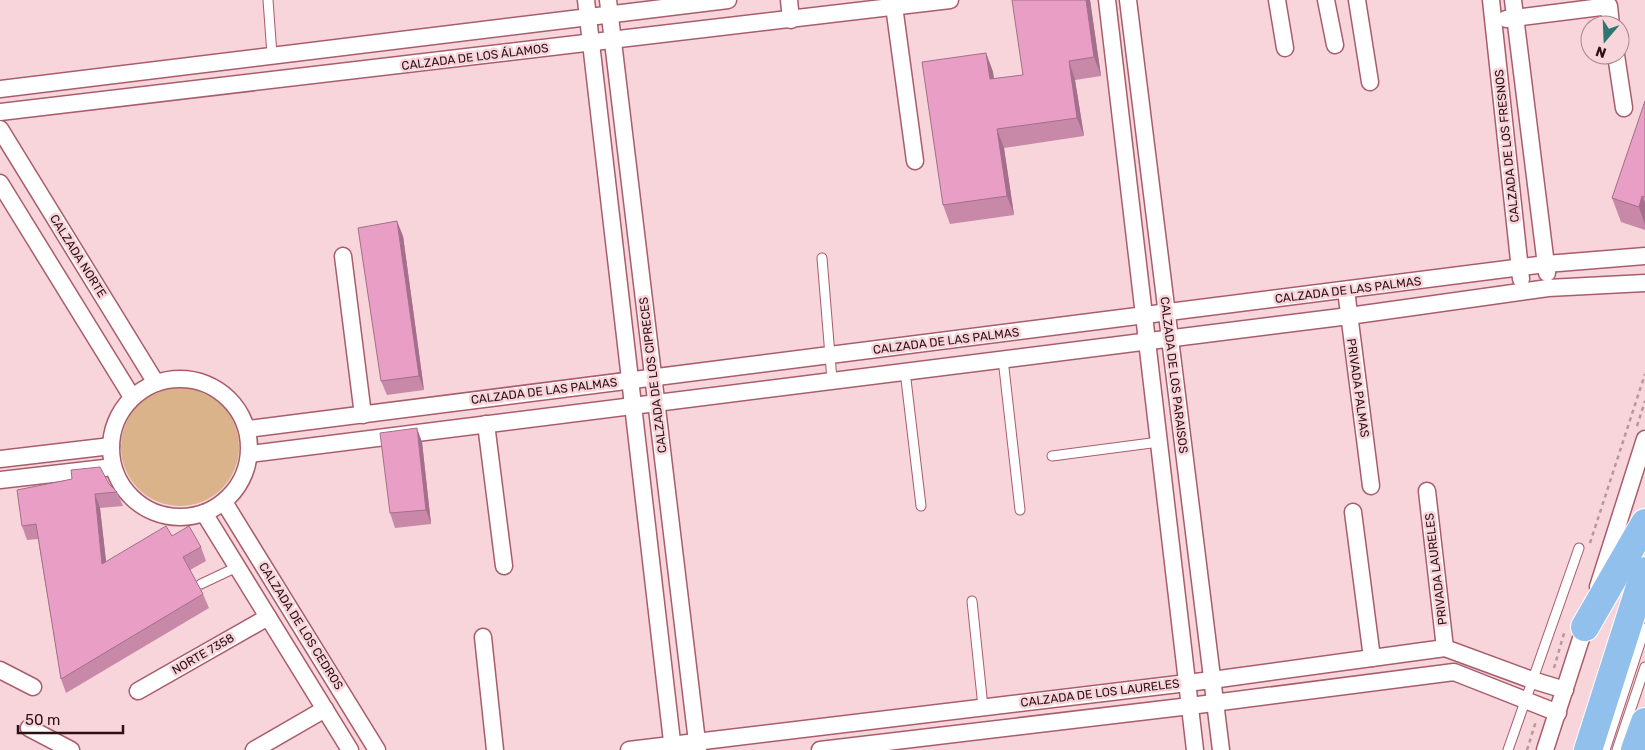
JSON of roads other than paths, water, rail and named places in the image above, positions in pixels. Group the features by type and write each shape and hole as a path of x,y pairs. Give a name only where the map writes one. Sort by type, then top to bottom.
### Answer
{"highway":[{"path":"1585,627 1645,523"},
{"path":"1588,750 1645,571"},
{"path":"1635,750 1645,722"}],"street":[{"name":"CALZADA DE LOS CIPRECES","path":"586,0 673,748"},
{"name":"CALZADA DE LOS ÁLAMOS","path":"0,89 588,17 608,7 728,0"},
{"path":"789,0 792,20"},
{"name":"CALZADA DE LOS ÁLAMOS","path":"0,112 950,0"},
{"name":"CALZADA DE LOS PARAISOS","path":"1107,0 1196,750"},
{"name":"CALZADA DE LOS PARAISOS","path":"1128,0 1221,750"},
{"path":"1277,0 1285,48"},
{"path":"1326,0 1335,45"},
{"path":"1357,0 1370,82"},
{"name":"CALZADA DE LOS FRESNOS","path":"1491,0 1522,292"},
{"name":"CALZADA DE LOS FRESNOS","path":"1513,0 1548,288"},
{"path":"894,6 915,161"},
{"path":"1494,20 1609,6 1610,15"},
{"name":"CALZADA DE LOS CIPRECES","path":"608,7 698,746"},
{"path":"293,53 299,77"},
{"path":"1618,65 1624,108"},
{"name":"CALZADA NORTE","path":"0,129 156,382"},
{"path":"0,183 132,398"},
{"path":"343,256 363,414"},
{"name":"CALZADA DE LAS PALMAS","path":"248,429 1546,264 1645,256"},
{"name":"CALZADA DE LAS PALMAS","path":"250,454 1349,316 1548,288 1645,283"},
{"name":"PRIVADA PALMAS","path":"1346,290 1371,486"},
{"path":"172,378 188,378 205,382 232,400 248,429 250,454 242,480 224,502 204,513 190,517 176,517 148,509 136,502 126,492 113,467 111,446 116,420 132,398 156,382 172,378"},
{"path":"486,424 504,566"},
{"path":"1545,750 1645,439"},
{"path":"0,458 111,446"},
{"path":"0,480 113,467"},
{"name":"PRIVADA LAURELES","path":"1427,491 1445,648"},
{"name":"CALZADA DE LOS CEDROS","path":"224,502 377,750"},
{"path":"1353,512 1372,658"},
{"name":"CALZADA DE LOS CEDROS","path":"204,513 350,750"},
{"name":"NORTE 7358","path":"138,691 268,617"},
{"path":"483,637 495,750"},
{"name":"CALZADA DE LOS LAURELES","path":"629,750 698,746 983,707 1212,680 1445,648 1565,690"},
{"path":"0,670 33,687"},
{"name":"CALZADA DE LOS LAURELES","path":"820,750 940,743 1019,726 1454,672 1558,713"},
{"path":"1015,703 1019,726"},
{"path":"254,750 325,709"},
{"path":"29,728 71,750"}],"lane":[{"path":"268,0 272,55"},
{"path":"822,258 832,380"},
{"path":"1003,359 1020,510"},
{"path":"905,371 920,506"},
{"path":"1052,456 1159,442"},
{"path":"1508,750 1579,548"},
{"path":"202,584 237,567"},
{"path":"972,601 983,707"},
{"path":"1605,750 1645,628"},
{"path":"1617,750 1645,667"}]}
